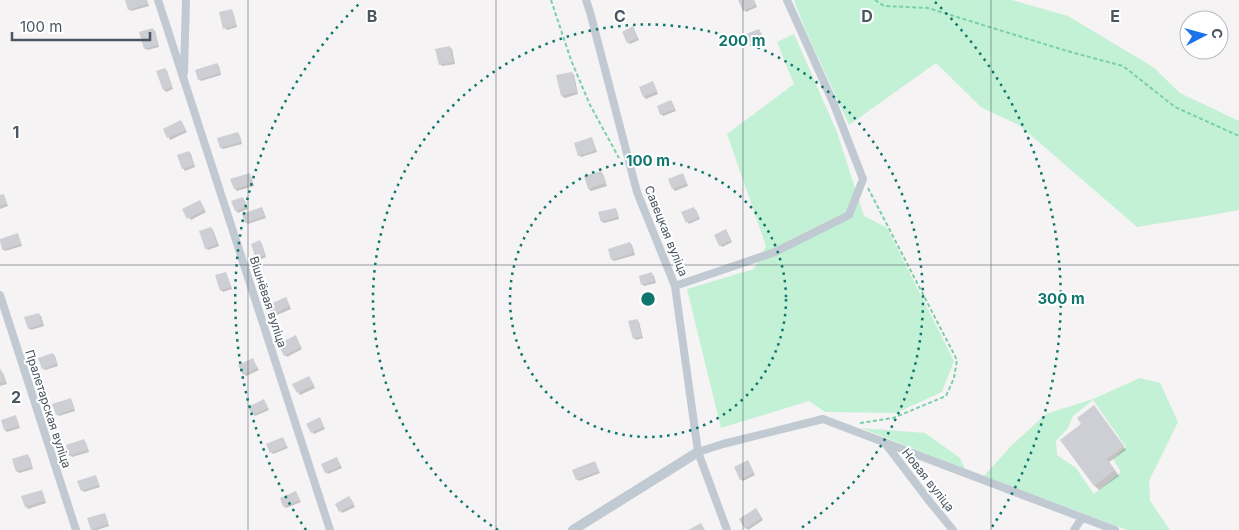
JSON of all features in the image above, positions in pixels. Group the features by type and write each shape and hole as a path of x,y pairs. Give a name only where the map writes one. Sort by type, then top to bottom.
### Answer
{"street":[{"name":"Вішнёвая вуліца","path":"158,0 330,530"},
{"name":"Вішнёвая вуліца","path":"184,80 186,0"},
{"name":"Савецкая вуліца","path":"586,0 637,192 675,286 698,452 727,530"},
{"path":"675,286 775,252 849,215 863,179 833,102 786,0"},
{"name":"Пралетарская вуліца","path":"0,295 76,530"},
{"path":"573,530 698,452 823,419 1115,530"},
{"name":"Новая вуліца","path":"885,443 953,530"},
{"path":"1074,530 1082,518"}],"path":[{"path":"551,0 571,60 590,105 619,160"},
{"path":"875,0 884,6 928,8 1066,51 1122,66 1175,107 1239,136"},
{"path":"859,424 893,418 946,396 954,378 957,360 863,179"}],"green space":[{"path":"794,0 1012,0 1068,16 1153,67 1180,93 1239,121 1239,210 1137,227 1019,125 982,108 936,63 849,125 805,29"},
{"path":"794,34 837,132 864,216 887,228 954,361 942,392 896,413 825,412 809,401 721,428 687,289 754,269 766,246 727,134 794,84 777,42"},
{"path":"1140,378 1160,383 1178,422 1149,481 1150,501 1170,530 1127,530 984,476 1011,446 1046,414 1093,399","holes":["1093,400 1126,447 1113,459 1121,472 1094,494 1076,468 1057,455 1056,441 1068,428 1073,416"]},
{"path":"861,428 925,433 960,458 965,469"}],"building":[{"path":"125,0 147,0 148,4 128,10"},
{"path":"738,0 754,0 756,5 743,11"},
{"path":"232,9 236,25 223,29 219,12"},
{"path":"633,26 638,38 627,43 622,32"},
{"path":"153,28 158,45 144,49 139,32"},
{"path":"759,29 763,37 750,43 746,34"},
{"path":"450,46 453,62 439,65 435,49"},
{"path":"217,63 220,73 198,80 195,70"},
{"path":"165,68 172,87 163,90 156,71"},
{"path":"572,72 577,92 561,96 556,75"},
{"path":"653,81 657,91 643,97 639,87"},
{"path":"671,100 675,109 660,115 657,106"},
{"path":"181,120 186,130 167,138 163,129"},
{"path":"238,132 241,142 220,148 217,138"},
{"path":"592,137 596,150 578,156 574,143"},
{"path":"189,151 194,165 182,169 177,155"},
{"path":"601,171 606,183 588,189 584,176"},
{"path":"250,173 252,184 234,189 230,179"},
{"path":"683,173 687,183 672,189 668,179"},
{"path":"4,194 7,204 0,206 0,195"},
{"path":"243,197 247,207 235,211 231,201"},
{"path":"200,200 205,210 187,219 182,209"},
{"path":"262,207 265,216 245,223 242,214"},
{"path":"694,207 699,217 686,223 681,212"},
{"path":"616,208 618,217 601,222 598,212"},
{"path":"211,227 217,244 205,249 199,231"},
{"path":"726,229 731,240 719,246 714,235"},
{"path":"18,233 21,244 2,250 0,239"},
{"path":"260,240 265,255 256,259 251,244"},
{"path":"630,242 633,253 611,260 608,249"},
{"path":"226,272 231,287 220,291 215,275"},
{"path":"652,272 654,281 641,285 639,276"},
{"path":"286,297 290,306 272,315 268,305"},
{"path":"39,313 42,324 28,329 24,317"},
{"path":"637,319 642,336 633,339 628,321"},
{"path":"296,335 301,347 284,356 278,344"},
{"path":"53,353 57,364 42,369 38,358"},
{"path":"253,358 257,368 243,375 238,365"},
{"path":"0,370 5,382 0,383"},
{"path":"309,376 314,385 297,393 292,384"},
{"path":"71,398 74,409 56,415 52,404"},
{"path":"264,399 268,408 252,415 248,407"},
{"path":"1094,405 1124,446 1107,459 1115,470 1094,486 1060,440 1081,424 1077,418"},
{"path":"16,415 19,426 4,430 1,420"},
{"path":"320,417 324,427 311,433 306,424"},
{"path":"283,437 287,446 270,453 266,444"},
{"path":"84,439 88,450 69,456 66,445"},
{"path":"28,454 32,467 16,472 12,459"},
{"path":"337,457 341,466 325,473 321,464"},
{"path":"748,460 754,473 740,480 734,467"},
{"path":"595,461 599,471 576,480 572,470"},
{"path":"96,475 99,485 81,491 77,481"},
{"path":"42,490 45,501 25,507 21,496"},
{"path":"296,491 300,500 283,507 280,498"},
{"path":"349,496 354,504 339,512 335,504"},
{"path":"756,508 762,518 745,529 739,519"},
{"path":"105,513 108,524 91,530 87,518"},
{"path":"701,523 705,530 688,530"}]}
